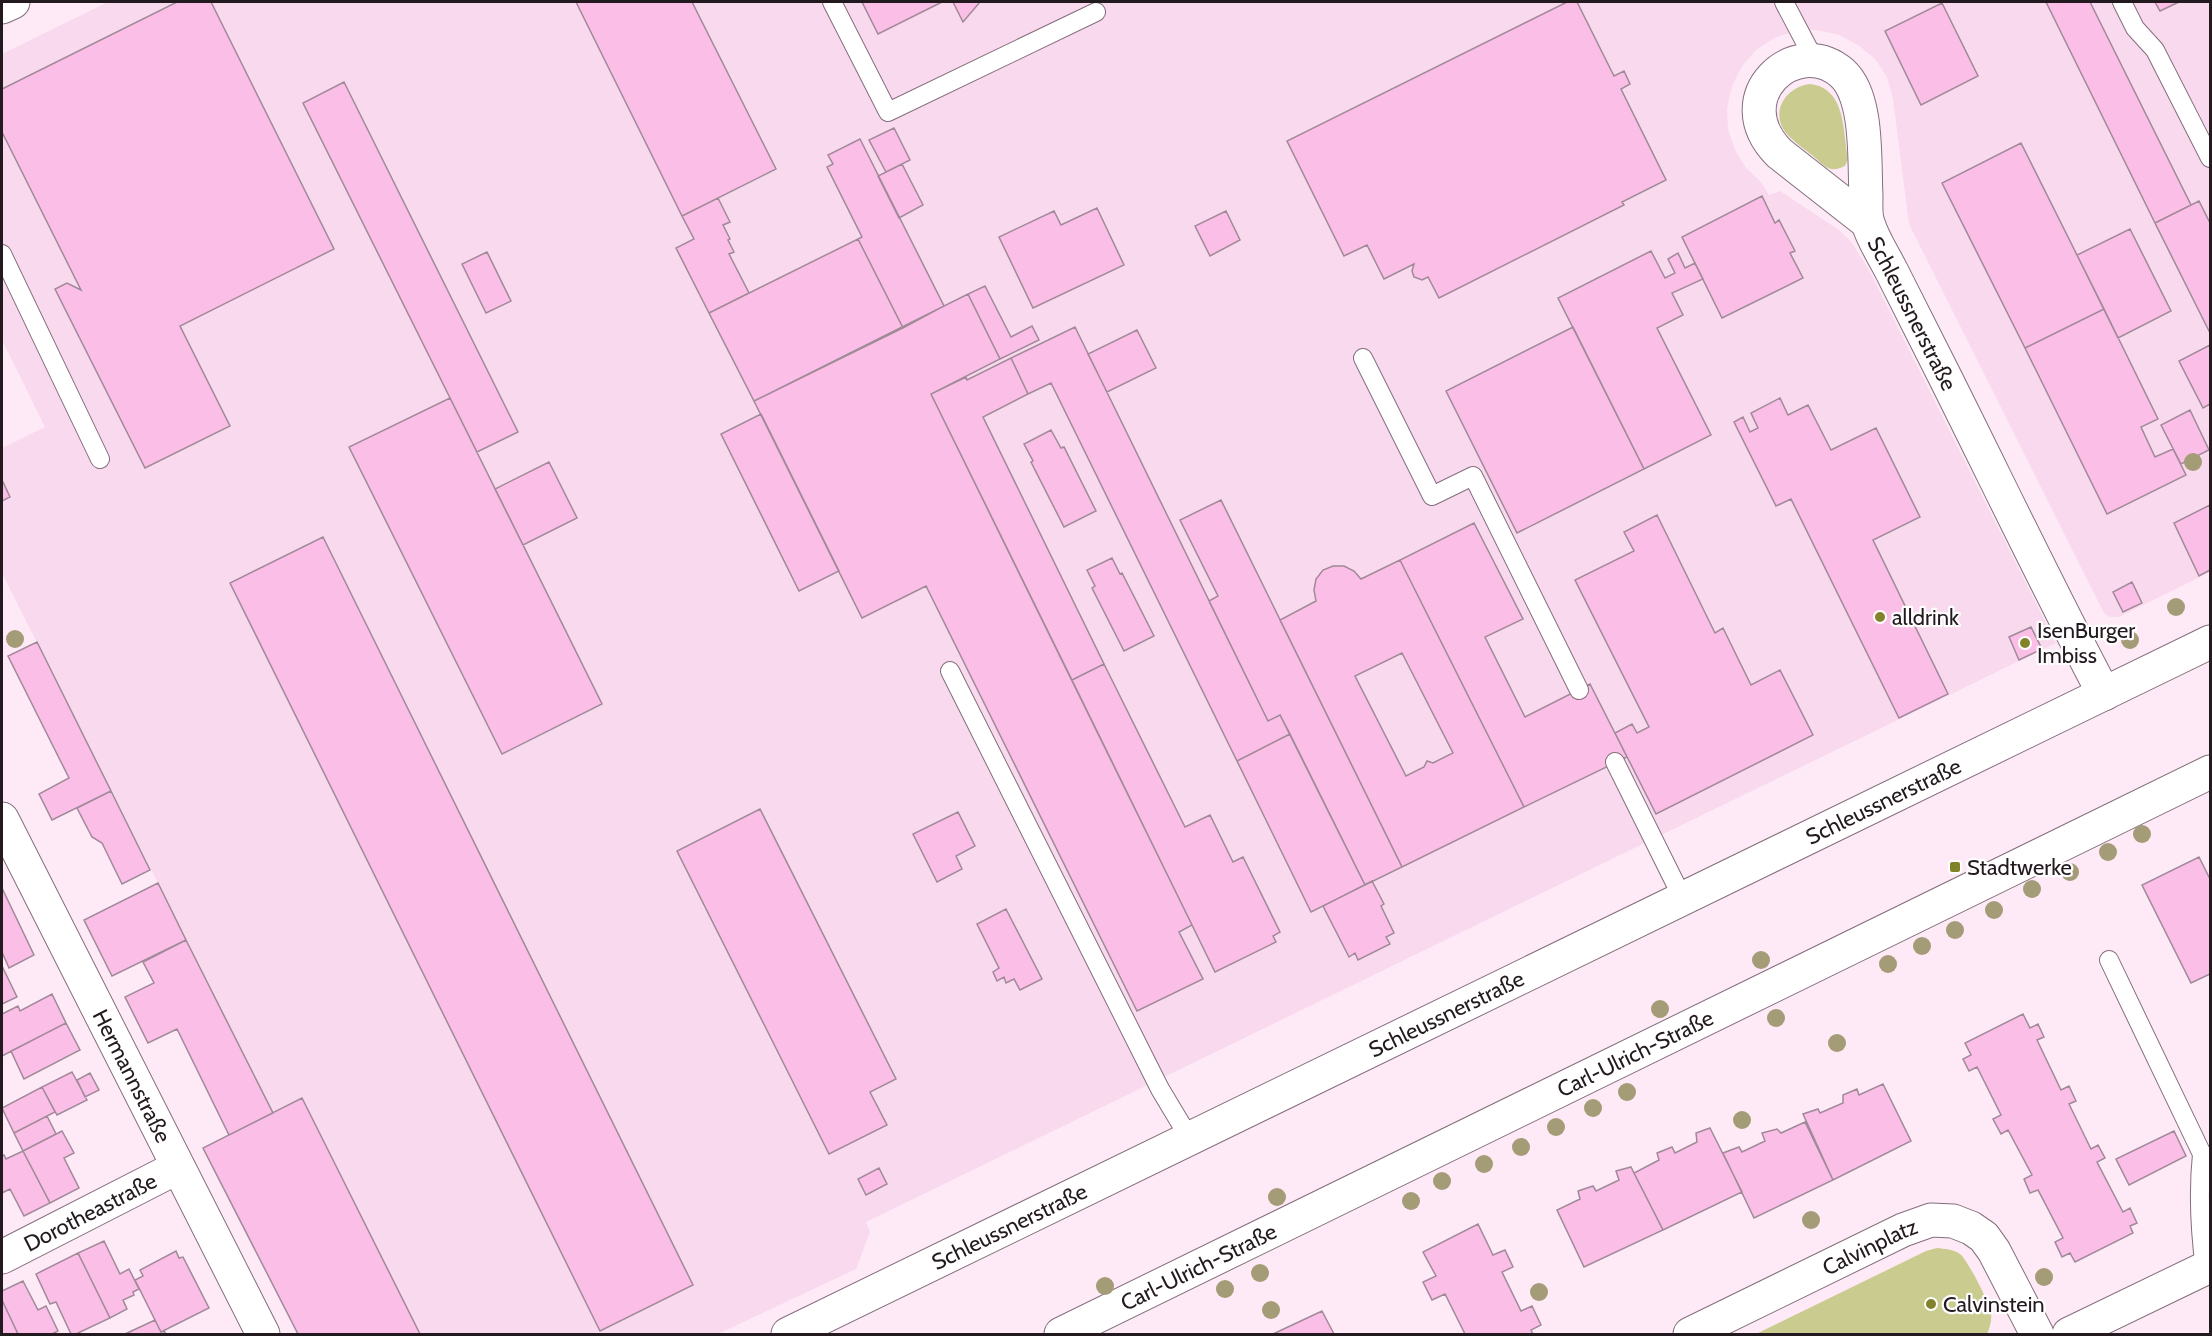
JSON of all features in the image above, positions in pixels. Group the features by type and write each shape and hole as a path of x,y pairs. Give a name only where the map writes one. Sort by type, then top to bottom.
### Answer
{"street":[{"path":"2,7 13,2"},
{"name":"Schleussnerstraße","path":"1867,222 1779,153 1770,143 1763,130 1759,114 1760,97 1766,84 1782,69 1796,63 1815,61 1829,65 1843,74 1852,88 1861,118 1867,222 2104,694"},
{"name":"Schleussnerstraße","path":"788,1335 2211,642"},
{"name":"Carl-Ulrich-Straße","path":"1061,1335 2211,772"},
{"name":"Hermannstraße","path":"2,819 10,854 178,1167 262,1335"},
{"name":"Dorotheastraße","path":"2,1257 178,1167"},
{"name":"Calvinplatz","path":"1690,1335 1903,1230 1931,1220 1953,1221 1971,1227 1984,1237 1994,1251 2037,1335"},
{"path":"2069,1335 2208,1267"}],"lane":[{"path":"832,2 888,112 1096,12"},
{"path":"1784,2 1815,61"},
{"path":"2122,2 2135,28 2155,50 2211,158"},
{"path":"2,254 100,459"},
{"path":"1363,358 1432,496 1473,476 1579,690"},
{"path":"950,671 1160,1089 1190,1139"},
{"path":"1615,762 1683,899"},
{"path":"2109,960 2202,1154 2201,1232 2208,1267"}],"shaded area":[{"path":"108,2 2210,2 2210,572 2119,617 2110,617 2104,613 1909,224 1893,99 1887,77 1875,59 1858,45 1839,35 1817,30 1795,31 1774,38 1756,50 1742,66 1732,86 1727,108 1728,129 1735,150 1746,168 1761,182 1769,195 1780,191 1839,230 1852,243 1869,270 2056,643 866,1222 870,1232 856,1269 718,1334 298,1334 203,1148 273,1112 2,573 2,448 45,427 2,340 2,54"}],"green space":[{"path":"1810,84 1822,87 1830,93 1841,112 1848,159 1845,166 1840,168 1831,169 1823,165 1787,134 1779,118 1782,102 1787,96 1793,90"},
{"path":"1937,1248 1952,1250 1960,1254 1972,1272 1991,1312 1987,1334 1756,1334 1926,1251"}],"building":[{"path":"177,2 211,2 334,249 180,326 230,426 145,468 55,289 67,283 81,290 2,132 2,89"},
{"path":"576,2 692,2 776,169 682,216"},
{"path":"862,2 942,2 878,34"},
{"path":"953,2 980,2 963,22"},
{"path":"1567,2 1577,2 1614,76 1624,71 1630,84 1621,89 1666,180 1622,202 1624,205 1439,298 1428,277 1422,280 1414,277 1412,271 1414,264 1384,279 1367,245 1344,256 1287,141"},
{"path":"2046,2 2090,2 2191,205 2155,223"},
{"path":"2155,2 2179,2 2160,11"},
{"path":"1942,3 1978,76 1921,105 1885,31"},
{"path":"344,82 518,432 477,452 303,103"},
{"path":"894,128 910,160 886,172 869,140"},
{"path":"860,139 944,306 903,328 858,239 862,237 827,167 833,164 828,155"},
{"path":"2021,143 2104,309 2025,348 1942,183"},
{"path":"902,164 923,205 899,218 878,176"},
{"path":"1762,196 1775,223 1779,220 1795,251 1790,253 1803,278 1722,318 1682,237"},
{"path":"718,198 730,222 723,225 734,252 729,254 749,293 709,313 676,248 694,239 682,216"},
{"path":"2199,201 2210,223 2210,333 2155,223"},
{"path":"1097,208 1124,265 1033,308 999,237 1054,211 1061,225"},
{"path":"1226,211 1240,240 1210,256 1195,226"},
{"path":"2130,229 2171,311 2118,338 2077,255"},
{"path":"858,239 903,328 754,401 709,313"},
{"path":"1651,251 1665,278 1675,273 1668,259 1678,253 1685,268 1695,263 1703,279 1672,293 1683,315 1657,328 1711,435 1644,469 1558,298"},
{"path":"487,252 511,301 486,313 462,264"},
{"path":"985,286 1011,337 1032,326 1039,340 1000,359 968,294"},
{"path":"968,294 1000,359 931,394 1192,925 1179,932 1203,979 1137,1011 926,586 862,618 754,401"},
{"path":"2104,309 2158,419 2141,427 2155,457 2173,449 2186,475 2107,514 2025,348"},
{"path":"1075,327 1268,721 1280,715 1290,734 1237,761 1051,383 1028,394 1011,358"},
{"path":"1573,327 1644,469 1517,533 1446,391"},
{"path":"1137,330 1156,368 1107,392 1088,354"},
{"path":"2210,345 2210,404 2203,408 2179,361"},
{"path":"1011,358 1028,394 983,417 1104,664 1072,680 931,394 966,377 967,380"},
{"path":"450,398 602,704 502,754 349,447"},
{"name":"alldrink","path":"1780,398 1788,415 1808,405 1831,450 1876,428 1920,517 1873,540 1948,694 1899,718 1791,499 1776,506 1734,422 1743,417 1750,432 1758,428 1751,413"},
{"path":"2190,410 2209,450 2181,464 2161,425"},
{"path":"761,414 839,571 799,591 721,434"},
{"path":"1051,430 1061,448 1064,447 1096,511 1064,527 1024,444"},
{"path":"549,462 577,518 523,545 495,489"},
{"path":"2,483 10,497 2,501"},
{"path":"1221,500 1402,867 1365,885 1280,715 1268,721 1209,601 1218,596 1180,520"},
{"path":"2210,505 2210,570 2199,576 2174,523"},
{"path":"1657,515 1715,633 1723,628 1751,685 1780,670 1813,735 1656,814 1615,733 1632,724 1637,733 1649,727 1575,580 1634,551 1624,532"},
{"path":"1474,523 1523,619 1485,637 1525,717 1590,684 1627,757 1524,807 1400,560"},
{"path":"323,537 693,1285 600,1331 230,583"},
{"path":"1112,558 1154,636 1124,651 1092,588 1095,586 1087,570"},
{"path":"1400,560 1524,807 1402,867 1280,620 1316,601 1314,590 1316,579 1323,570 1333,566 1344,566 1354,571 1361,579","holes":["1402,653 1453,753 1433,763 1427,761 1424,767 1406,776 1355,676"]},
{"path":"2132,582 2142,603 2123,612 2113,592"},
{"name":"IsenBurger Imbiss","path":"2031,627 2042,649 2019,660 2009,637"},
{"path":"37,642 111,791 52,820 39,794 69,778 8,656"},
{"path":"1104,664 1185,827 1210,815 1233,862 1243,857 1280,932 1273,936 1276,942 1215,972 1072,680"},
{"path":"1290,734 1365,885 1311,912 1237,761"},
{"path":"111,791 150,870 122,884 102,843 92,837 77,808"},
{"path":"760,809 896,1079 870,1092 887,1125 829,1154 677,851"},
{"path":"958,812 975,846 956,856 962,869 937,882 913,834"},
{"path":"2199,857 2210,879 2210,974 2191,983 2142,885"},
{"path":"1372,881 1384,904 1381,906 1394,933 1386,937 1390,944 1358,960 1355,953 1349,957 1323,906"},
{"path":"158,883 186,940 112,976 84,920"},
{"path":"2,888 34,955 9,968 2,952"},
{"path":"1006,909 1042,979 1020,990 1014,979 1006,983 1004,977 997,981 993,972 999,968 977,924"},
{"path":"186,940 273,1113 229,1135 177,1029 148,1043 125,997 154,983 143,962"},
{"path":"2,966 17,997 2,1004"},
{"path":"52,994 66,1023 2,1056 2,1014 18,1006 20,1011"},
{"path":"2023,1014 2030,1028 2038,1024 2044,1037 2037,1040 2061,1090 2069,1086 2076,1101 2069,1104 2091,1149 2098,1145 2105,1158 2097,1162 2123,1212 2130,1208 2137,1223 2130,1226 2133,1233 2075,1262 2070,1253 2062,1257 2055,1242 2063,1238 2038,1190 2030,1193 2024,1179 2032,1175 2008,1130 2001,1134 1993,1119 2001,1115 1977,1067 1969,1071 1963,1059 1971,1055 1965,1043"},
{"path":"66,1023 80,1050 24,1079 11,1051"},
{"path":"72,1072 87,1100 57,1115 42,1087"},
{"path":"90,1073 99,1090 85,1097 77,1080"},
{"path":"1883,1084 1911,1141 1833,1180 1803,1114 1818,1109 1820,1113 1843,1103 1843,1095 1857,1089 1859,1095"},
{"path":"42,1087 55,1112 14,1133 2,1108"},
{"path":"302,1098 420,1334 298,1334 203,1148"},
{"path":"47,1116 56,1134 23,1151 14,1133"},
{"path":"1805,1122 1833,1180 1754,1218 1723,1153 1739,1147 1742,1152 1765,1141 1762,1133 1777,1129 1781,1133"},
{"path":"1710,1128 1742,1192 1663,1230 1634,1173 1659,1160 1657,1153 1672,1147 1675,1153 1697,1142 1696,1133"},
{"path":"62,1131 74,1153 64,1158 79,1188 50,1203 23,1151"},
{"path":"2174,1131 2186,1156 2129,1185 2116,1159"},
{"path":"23,1151 50,1203 24,1216 10,1189 2,1193 2,1156 4,1155 6,1159"},
{"path":"1631,1167 1663,1230 1584,1267 1557,1210 1580,1199 1578,1191 1593,1186 1596,1191 1619,1180 1616,1171"},
{"path":"879,1168 887,1184 866,1195 858,1179"},
{"path":"1478,1224 1493,1255 1505,1250 1513,1267 1502,1272 1521,1311 1532,1306 1541,1325 1531,1330 1533,1334 1465,1334 1445,1294 1432,1300 1423,1282 1436,1276 1423,1252"},
{"path":"104,1241 120,1274 129,1269 139,1289 133,1292 134,1295 123,1300 127,1309 110,1318 78,1253"},
{"path":"176,1251 179,1258 183,1257 209,1308 161,1332 135,1280 143,1276 140,1270"},
{"path":"78,1253 110,1318 76,1334 71,1334 56,1302 50,1304 36,1274"},
{"path":"23,1281 38,1310 46,1306 58,1331 52,1334 18,1334 2,1300 2,1291"},
{"path":"2,1300 18,1334 2,1334"},
{"path":"1322,1311 1334,1334 1273,1334"},
{"path":"155,1320 161,1332 164,1331 166,1334 125,1334"}],"place":[{"name":"alldrink","path":"1880,617"},
{"name":"IsenBurger Imbiss","path":"2025,643"},
{"name":"Stadtwerke","path":"1955,867"},
{"name":"Calvinstein","path":"1931,1304"}]}
